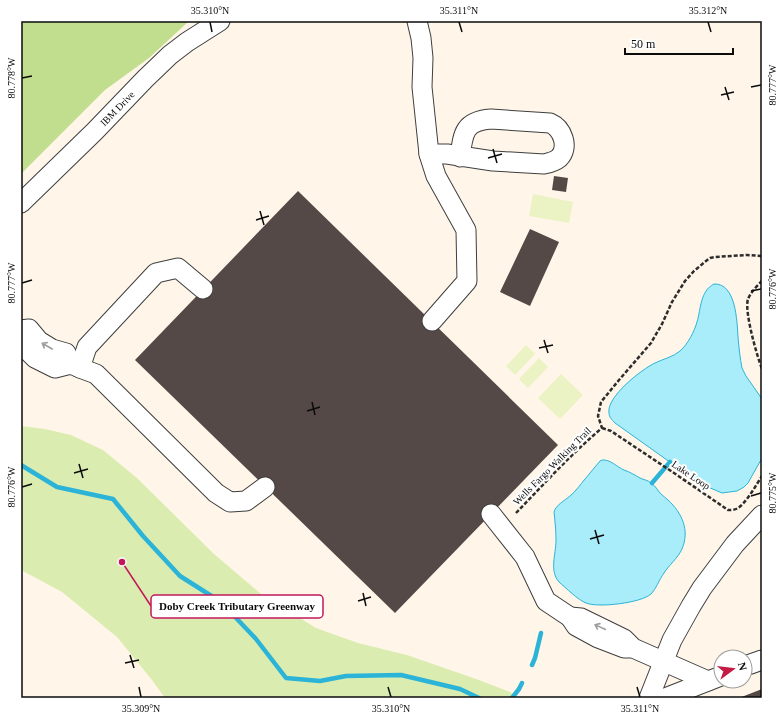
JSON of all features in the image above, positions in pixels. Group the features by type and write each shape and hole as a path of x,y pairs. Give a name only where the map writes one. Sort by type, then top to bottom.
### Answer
{"street":[{"name":"IBM Drive","path":"21,203 96,131 145,79 170,56 187,42 220,21"},
{"path":"417,21 421,38 422,86 428,154 436,176 466,230 467,281 432,321"},
{"path":"428,154 447,154 460,157 493,161 537,164 549,163 560,157 563,152 564,140 559,128 550,122 491,119 483,120 471,125 465,132 460,157"},
{"path":"76,366 87,347 156,273 178,268 203,289"},
{"path":"21,330 29,329 39,341 52,349 66,353 76,366"},
{"path":"21,344 35,358 55,368 76,366 96,374 216,493 230,502 246,501 265,487"},
{"path":"491,514 525,557 546,601 570,617 581,618 624,639 633,648 663,661 713,677"},
{"path":"649,698 672,640 702,588 735,544 762,515"},
{"path":"664,698 713,679"}],"path":[{"name":"Wells Fargo Walking Trail","path":"516,513 552,477 571,455 602,428 598,416 601,402 651,343 678,291 694,270 710,258 747,255 762,256"},
{"path":"762,282 749,296 747,306 755,346 762,369"},
{"name":"Lake Loop","path":"602,428 611,431 730,510 738,508 741,505 762,476"}],"green space":[{"path":"21,21 189,21 149,58 105,90 21,174"},
{"path":"533,194 573,202 569,223 529,216"},
{"path":"526,345 535,354 515,375 506,366"},
{"path":"539,358 548,367 528,388 519,379"},
{"path":"561,374 583,395 560,419 538,398"},
{"path":"21,426 45,429 71,435 103,450 137,478 214,554 261,594 316,628 358,643 407,655 479,680 510,692 519,698 165,698 117,637 62,592 21,570"}],"water":[{"path":"714,284 721,285 731,296 736,313 742,368 762,399 762,458 748,483 744,487 737,491 722,493 708,487 674,465 615,423 610,417 609,413 613,399 626,384 649,366 674,355 686,345 696,326 706,291"},
{"path":"602,460 611,462 621,469 649,481 654,485 677,510 681,516 685,529 682,549 666,570 651,594 638,600 609,605 586,603 576,597 559,582 554,572 556,530 554,512 558,505 574,492"}],"building":[{"path":"554,176 568,178 566,192 552,190"},
{"path":"298,191 558,445 395,613 135,360"},
{"path":"530,229 559,242 530,306 500,292"},
{"path":"762,689 762,698 739,698"}],"waterway":[{"path":"652,483 670,462"},
{"path":"21,465 57,487 113,499 143,536 180,576 221,602 256,639 286,678 320,681 346,676 401,675 460,689 479,698"},
{"path":"532,665 541,633"},
{"path":"512,698 522,683"}],"place":[{"name":"Doby Creek Tributary Greenway","path":"122,562"}]}
